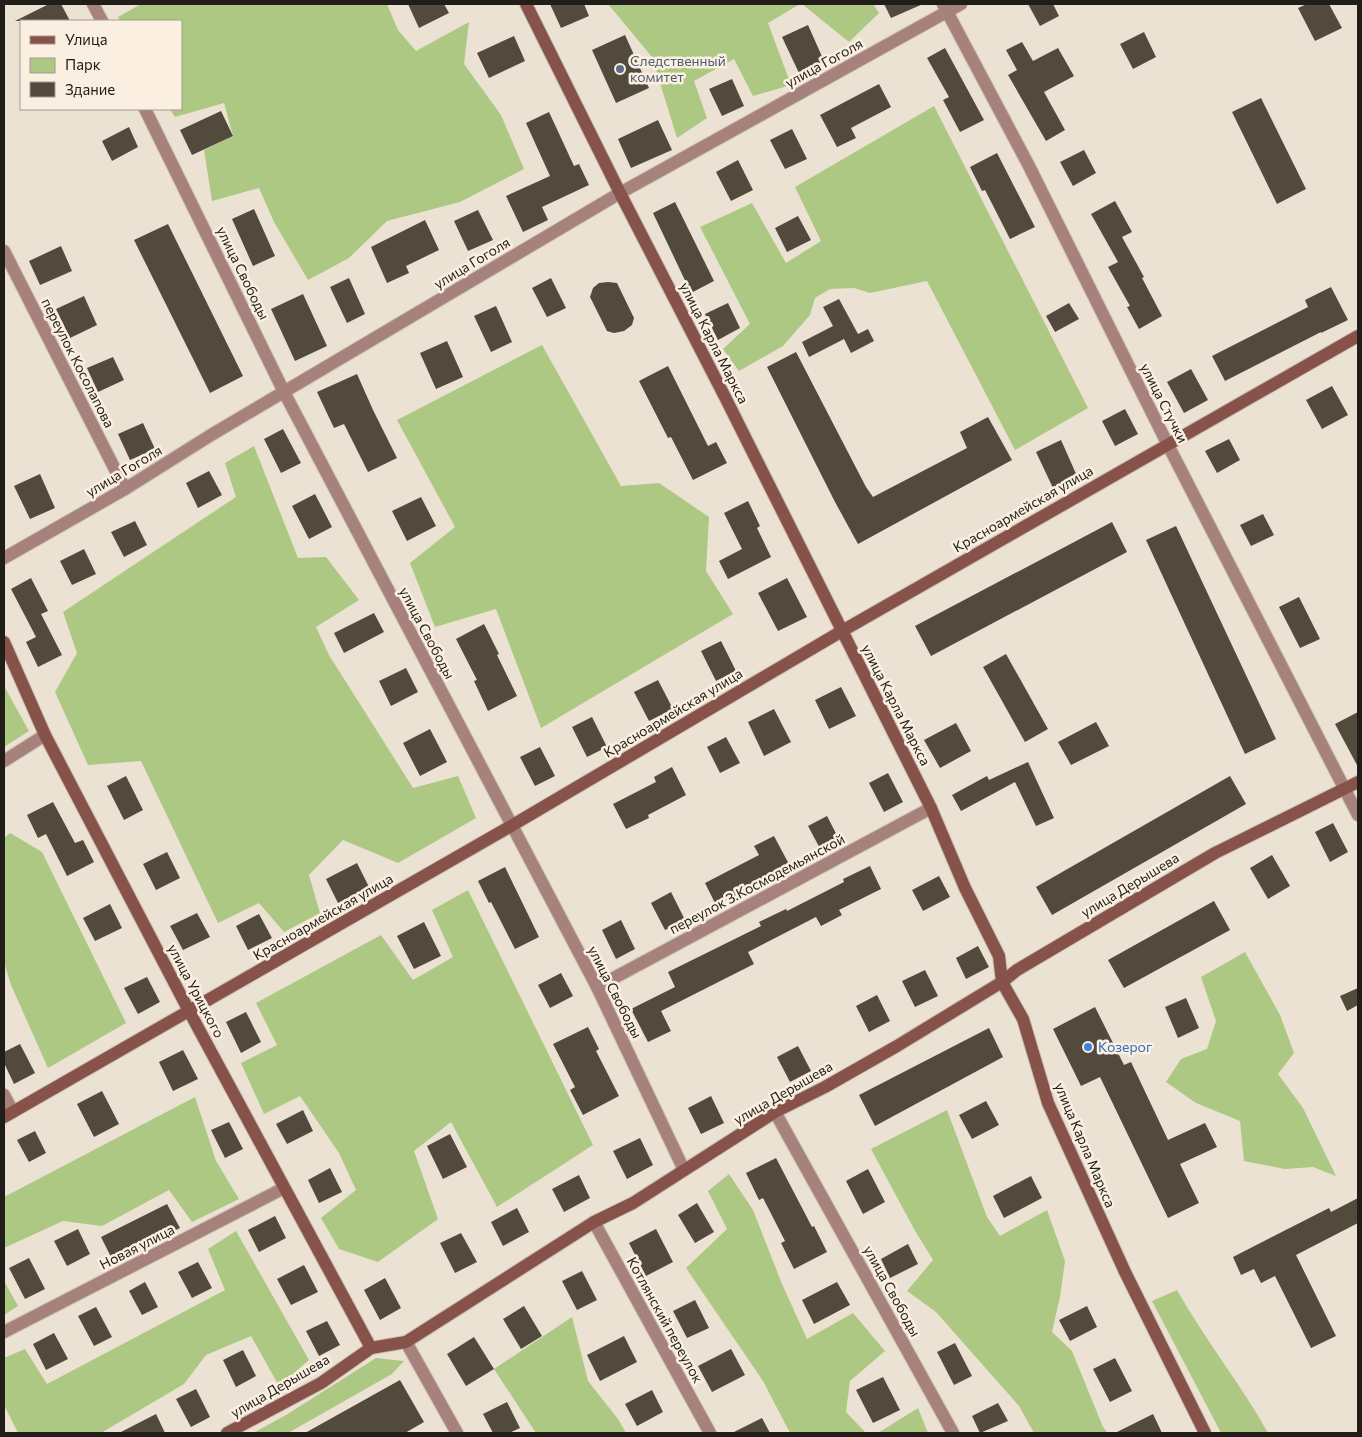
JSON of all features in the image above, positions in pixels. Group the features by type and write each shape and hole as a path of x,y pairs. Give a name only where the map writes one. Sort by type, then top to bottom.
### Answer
{"street":[{"path":"93,4 101,20"},
{"name":"улица Карла Маркса","path":"526,4 931,808 965,888 999,956 1002,982 1023,1019 1048,1103 1125,1272 1205,1433"},
{"name":"улица Гоголя","path":"4,558 125,489 211,435 620,193 946,8 961,4"},
{"name":"улица Стучки","path":"946,8 1029,166 1168,444 1358,815"},
{"name":"улица Свободы","path":"145,110 284,392 597,987 684,1170"},
{"name":"переулок Косолапова","path":"4,251 125,489"},
{"name":"Красноармейская улица","path":"8,1115 511,826 842,631 1358,336"},
{"name":"улица Урицкого","path":"4,642 45,734 189,1011 371,1348"},
{"path":"4,761 45,734"},
{"name":"улица Дерышева","path":"227,1433 321,1383 371,1348 406,1342 594,1222 633,1203 775,1112 825,1087 897,1046 1002,982 1017,970 1214,853 1358,782"},
{"name":"переулок З.Космодемьянской","path":"597,987 931,808"},
{"path":"4,1095 8,1115"},
{"name":"улица Свободы","path":"775,1112 953,1433"},
{"name":"Новая улица","path":"4,1332 284,1188"},
{"name":"Котлянский переулок","path":"594,1222 710,1433"},
{"path":"406,1342 457,1433"}],"green space":[{"path":"141,4 387,4 398,30 416,51 469,22 464,64 501,115 524,169 460,202 387,221 349,258 308,280 274,222 259,188 212,201 204,150 233,136 224,103 175,117 171,110 182,110 182,20 120,20 118,17"},
{"path":"608,4 800,4 768,23 791,85 753,96 734,59 694,81 707,118 677,138 652,57"},
{"path":"802,4 873,4 879,13 849,42"},
{"path":"934,106 1088,408 1015,450 927,281 870,293 854,288 830,289 815,298 810,315 783,346 739,371 723,349 750,324 700,227 752,203 786,263 821,241 795,187"},
{"path":"542,345 621,486 659,483 709,517 706,571 733,614 541,728 496,609 435,627 410,563 455,527 397,420"},
{"path":"254,446 298,558 326,557 359,600 316,627 329,655 413,788 458,776 476,818 398,863 343,840 309,875 320,913 284,932 259,903 218,923 141,761 88,765 55,692 77,653 63,612 236,497 225,463"},
{"path":"4,686 29,731 4,747"},
{"path":"10,833 42,852 126,1023 48,1068 11,985 4,962 4,838"},
{"path":"468,890 593,1145 497,1207 451,1122 414,1151 438,1219 378,1262 339,1249 321,1218 356,1190 339,1153 300,1096 264,1114 241,1063 277,1045 256,1003 381,935 413,980 453,957 432,910"},
{"path":"1245,952 1280,1015 1294,1053 1278,1074 1303,1108 1336,1176 1313,1167 1285,1169 1244,1161 1240,1121 1196,1103 1166,1082 1181,1059 1207,1049 1216,1021 1201,977"},
{"path":"195,1097 216,1161 239,1199 192,1222 169,1190 102,1226 63,1221 4,1248 4,1197"},
{"path":"947,1110 987,1217 1000,1236 1047,1210 1065,1261 1060,1297 1052,1332 1072,1351 1103,1427 1108,1433 1034,1433 1019,1406 936,1312 907,1291 933,1260 871,1149"},
{"path":"729,1174 753,1210 782,1284 807,1339 853,1313 885,1351 850,1381 846,1412 866,1433 790,1433 763,1381 686,1268 727,1229 708,1191"},
{"path":"236,1231 309,1360 279,1386 251,1336 206,1355 184,1384 101,1433 18,1433 4,1405 4,1358 25,1349 47,1384 225,1290 208,1249"},
{"path":"4,1281 18,1306 4,1315"},
{"path":"1177,1290 1268,1433 1221,1433 1152,1301"},
{"path":"572,1317 588,1381 618,1419 626,1433 536,1433 494,1369"},
{"path":"376,1358 404,1361 392,1374 288,1433 253,1433 286,1415"},
{"path":"918,1408 928,1433 878,1433"}],"building":[{"path":"49,4 61,4 69,20 20,20 15,21"},
{"path":"408,4 444,4 449,13 419,28"},
{"path":"550,4 584,4 589,16 561,28"},
{"path":"884,4 923,4 891,18"},
{"path":"1028,4 1053,4 1059,16 1040,26"},
{"path":"1307,4 1329,4 1342,28 1315,41 1298,8"},
{"path":"808,25 824,61 799,73 782,37"},
{"path":"1144,32 1156,57 1133,69 1120,44"},
{"name":"Следственный комитет","path":"625,35 649,88 616,103 592,50"},
{"path":"514,36 525,61 489,78 477,53"},
{"path":"1022,42 1033,61 1058,48 1074,76 1044,92 1065,130 1046,141 1008,75 1017,70 1006,50"},
{"path":"945,48 984,120 960,132 943,100 949,97 927,58"},
{"path":"732,79 744,106 722,116 709,89"},
{"path":"879,84 891,107 851,128 856,138 837,147 820,115"},
{"path":"1261,98 1306,189 1277,204 1232,112"},
{"path":"221,111 233,136 192,155 180,130"},
{"path":"549,112 574,166 579,164 589,185 542,207 548,220 523,232 506,196 550,176 526,123"},
{"path":"658,120 672,150 631,168 618,139"},
{"path":"129,127 138,147 112,161 102,141"},
{"path":"792,129 807,159 785,169 770,140"},
{"path":"1084,150 1096,173 1073,186 1060,162"},
{"path":"997,153 1035,227 1010,239 985,190 982,191 970,167"},
{"path":"738,160 753,190 731,201 716,172"},
{"path":"1115,201 1132,232 1122,237 1144,277 1142,278 1162,316 1139,329 1127,307 1130,306 1108,267 1118,262 1091,214"},
{"path":"675,202 714,281 691,293 653,213"},
{"path":"254,209 275,256 253,266 232,219"},
{"path":"478,210 493,240 468,251 454,221"},
{"path":"798,216 811,240 787,252 775,228"},
{"path":"425,220 439,250 406,266 409,273 387,283 371,247"},
{"path":"168,224 243,376 210,393 134,240"},
{"path":"61,246 72,271 40,285 29,261"},
{"path":"349,278 365,314 347,323 330,287"},
{"path":"551,278 566,308 547,317 532,288"},
{"path":"599,283 617,283 634,318 632,325 624,331 614,333 607,331 590,297 593,288"},
{"path":"1331,287 1348,320 1225,381 1212,356 1308,307 1305,300"},
{"path":"303,294 327,346 295,361 271,309"},
{"path":"84,296 97,325 70,338 56,309"},
{"path":"839,299 858,334 868,329 874,341 851,353 844,339 809,357 802,342 833,326 823,307"},
{"path":"728,303 740,328 718,340 705,314"},
{"path":"1069,303 1079,319 1055,332 1046,316"},
{"path":"496,306 512,342 491,352 474,316"},
{"path":"447,341 463,377 436,389 420,353"},
{"path":"796,352 873,497 967,448 960,432 988,417 1012,460 858,544 767,367"},
{"path":"113,357 124,380 98,392 87,368"},
{"path":"668,366 708,446 716,442 727,463 693,480 671,437 668,438 639,381"},
{"path":"1191,369 1208,400 1184,413 1167,382"},
{"path":"357,374 397,458 368,472 344,424 334,428 317,392"},
{"path":"1332,386 1348,415 1322,429 1306,400"},
{"path":"1125,409 1138,434 1115,446 1102,421"},
{"path":"143,423 155,449 130,460 118,434"},
{"path":"283,429 301,463 281,473 264,439"},
{"path":"1229,439 1240,460 1217,473 1205,451"},
{"path":"1061,440 1077,476 1053,488 1036,452"},
{"path":"209,471 222,495 198,508 186,483"},
{"path":"40,474 55,508 30,519 14,486"},
{"path":"315,494 332,527 309,539 292,506"},
{"path":"421,497 436,526 407,541 392,511"},
{"path":"748,501 760,526 757,528 771,557 728,579 719,561 742,549 724,513"},
{"path":"1263,514 1274,535 1251,546 1240,525"},
{"path":"135,521 147,545 124,557 111,532"},
{"path":"1112,522 1127,552 931,656 915,626"},
{"path":"1176,526 1276,739 1245,754 1146,540"},
{"path":"84,549 96,574 72,585 60,561"},
{"path":"31,578 48,611 41,614 62,655 38,667 26,642 36,637 11,589"},
{"path":"787,578 807,617 778,631 758,593"},
{"path":"1299,597 1320,639 1300,648 1279,607"},
{"path":"374,613 384,632 344,653 334,633"},
{"path":"484,624 517,696 488,711 474,681 477,680 456,639"},
{"path":"721,641 736,671 716,681 701,651"},
{"path":"1006,654 1048,729 1025,742 983,667"},
{"path":"406,668 418,692 391,706 379,681"},
{"path":"658,680 673,709 649,721 634,692"},
{"path":"841,687 856,716 829,729 815,700"},
{"path":"774,709 791,742 764,756 748,722"},
{"path":"1358,712 1358,767 1335,724"},
{"path":"592,717 607,747 587,757 572,727"},
{"path":"1096,722 1109,746 1071,765 1058,742"},
{"path":"956,723 971,751 940,768 924,740"},
{"path":"430,729 447,762 420,776 403,743"},
{"path":"726,737 740,763 720,773 707,747"},
{"path":"540,747 555,776 535,786 520,757"},
{"path":"1028,762 1054,818 1036,826 1015,782 961,811 952,795 987,776 989,780"},
{"path":"672,767 686,795 648,815 649,818 626,829 613,804 656,782 654,777"},
{"path":"888,773 903,802 884,812 869,783"},
{"path":"126,776 143,810 124,820 107,786"},
{"path":"1230,776 1246,804 1052,915 1036,887"},
{"path":"53,802 75,843 83,840 94,862 67,876 46,834 38,838 27,815"},
{"path":"827,816 842,845 823,854 808,826"},
{"path":"1333,823 1348,852 1330,862 1315,832"},
{"path":"774,836 791,868 716,905 705,883 759,855 754,846"},
{"path":"167,852 180,878 156,890 143,864"},
{"path":"1272,855 1290,886 1268,899 1250,868"},
{"path":"357,863 369,887 338,903 326,879"},
{"path":"870,866 881,889 839,910 842,915 821,926 816,917 748,952 754,964 661,1011 671,1031 648,1042 631,1009 675,987 668,972 761,926 759,922 786,909 787,911 844,882 843,879"},
{"path":"505,867 539,937 515,949 478,881"},
{"path":"939,876 950,897 923,911 912,890"},
{"path":"671,892 685,920 665,930 651,903"},
{"path":"1214,901 1230,930 1124,988 1108,960"},
{"path":"110,904 122,928 95,941 83,918"},
{"path":"197,913 210,937 183,950 170,926"},
{"path":"259,914 272,938 248,950 236,926"},
{"path":"621,920 635,949 616,959 602,930"},
{"path":"424,922 441,956 414,969 397,936"},
{"path":"978,946 989,967 966,979 956,958"},
{"path":"925,970 938,996 915,1007 902,981"},
{"path":"561,973 573,996 550,1008 538,985"},
{"path":"147,977 160,1002 138,1014 124,988"},
{"path":"1358,988 1358,1005 1347,1011 1340,996"},
{"path":"877,995 890,1021 869,1032 856,1006"},
{"path":"1186,998 1199,1028 1178,1038 1165,1007"},
{"path":"1095,1007 1124,1065 1131,1062 1168,1140 1205,1123 1217,1147 1180,1164 1199,1203 1168,1218 1100,1077 1081,1086 1053,1029"},
{"path":"246,1012 261,1042 241,1053 226,1022"},
{"path":"588,1027 599,1049 596,1051 619,1096 583,1115 570,1090 575,1087 553,1044"},
{"path":"989,1028 1003,1057 875,1126 859,1095"},
{"path":"20,1044 35,1073 14,1084 4,1063 4,1052"},
{"path":"798,1046 811,1071 790,1082 777,1057"},
{"path":"183,1050 198,1079 173,1091 159,1062"},
{"path":"102,1091 119,1124 94,1137 77,1104"},
{"path":"711,1096 724,1123 701,1134 688,1108"},
{"path":"986,1101 999,1125 972,1139 959,1115"},
{"path":"303,1110 313,1131 287,1144 276,1124"},
{"path":"229,1122 243,1149 225,1158 211,1130"},
{"path":"35,1131 46,1153 29,1162 17,1140"},
{"path":"450,1134 467,1167 443,1179 427,1146"},
{"path":"640,1138 653,1165 627,1179 613,1151"},
{"path":"776,1158 827,1252 794,1269 781,1243 785,1241 763,1198 759,1200 746,1173"},
{"path":"330,1168 342,1192 319,1203 308,1180"},
{"path":"868,1169 885,1202 863,1214 846,1181"},
{"path":"579,1175 590,1198 564,1212 552,1189"},
{"path":"1031,1176 1042,1198 1004,1218 993,1196"},
{"path":"1358,1198 1358,1223 1296,1255 1336,1336 1311,1348 1275,1276 1261,1283 1254,1269 1241,1275 1233,1257 1329,1208 1331,1212"},
{"path":"697,1203 714,1232 695,1243 678,1215"},
{"path":"167,1204 180,1228 113,1261 101,1237"},
{"path":"517,1208 529,1232 503,1246 491,1222"},
{"path":"275,1216 286,1238 259,1252 248,1230"},
{"path":"78,1229 90,1254 67,1266 54,1241"},
{"path":"656,1229 673,1262 646,1276 629,1243"},
{"path":"461,1233 477,1262 455,1273 440,1243"},
{"path":"908,1244 918,1264 890,1278 881,1259"},
{"path":"29,1258 45,1289 25,1299 9,1268"},
{"path":"198,1262 212,1288 192,1298 178,1272"},
{"path":"304,1265 318,1292 291,1305 277,1279"},
{"path":"582,1271 597,1300 577,1310 562,1281"},
{"path":"385,1278 401,1308 380,1320 364,1290"},
{"path":"145,1282 158,1307 142,1315 129,1291"},
{"path":"837,1282 850,1305 814,1324 802,1300"},
{"path":"695,1300 709,1328 687,1338 673,1311"},
{"path":"524,1306 542,1336 521,1349 503,1319"},
{"path":"1087,1306 1097,1327 1070,1341 1059,1320"},
{"path":"96,1307 112,1337 94,1346 78,1316"},
{"path":"327,1321 340,1345 319,1356 306,1331"},
{"path":"54,1333 68,1359 46,1370 33,1344"},
{"path":"624,1336 637,1362 600,1381 587,1355"},
{"path":"474,1337 494,1369 466,1386 447,1354"},
{"path":"955,1343 972,1376 954,1385 937,1352"},
{"path":"731,1349 745,1375 712,1392 698,1366"},
{"path":"243,1350 256,1376 236,1387 223,1360"},
{"path":"1115,1358 1132,1391 1110,1402 1093,1369"},
{"path":"883,1377 900,1410 873,1423 856,1390"},
{"path":"400,1380 424,1422 405,1433 305,1433"},
{"path":"196,1389 210,1417 191,1427 176,1399"},
{"path":"652,1390 663,1412 637,1426 625,1404"},
{"path":"507,1402 520,1428 509,1433 493,1433 483,1414"},
{"path":"998,1403 1008,1421 980,1433 972,1416"},
{"path":"156,1414 165,1433 119,1433"},
{"path":"1153,1414 1162,1433 1115,1433"},
{"path":"762,1418 770,1433 732,1433"}],"place":[{"name":"Следственный комитет","path":"620,69"},
{"name":"Козерог","path":"1088,1047"}]}
